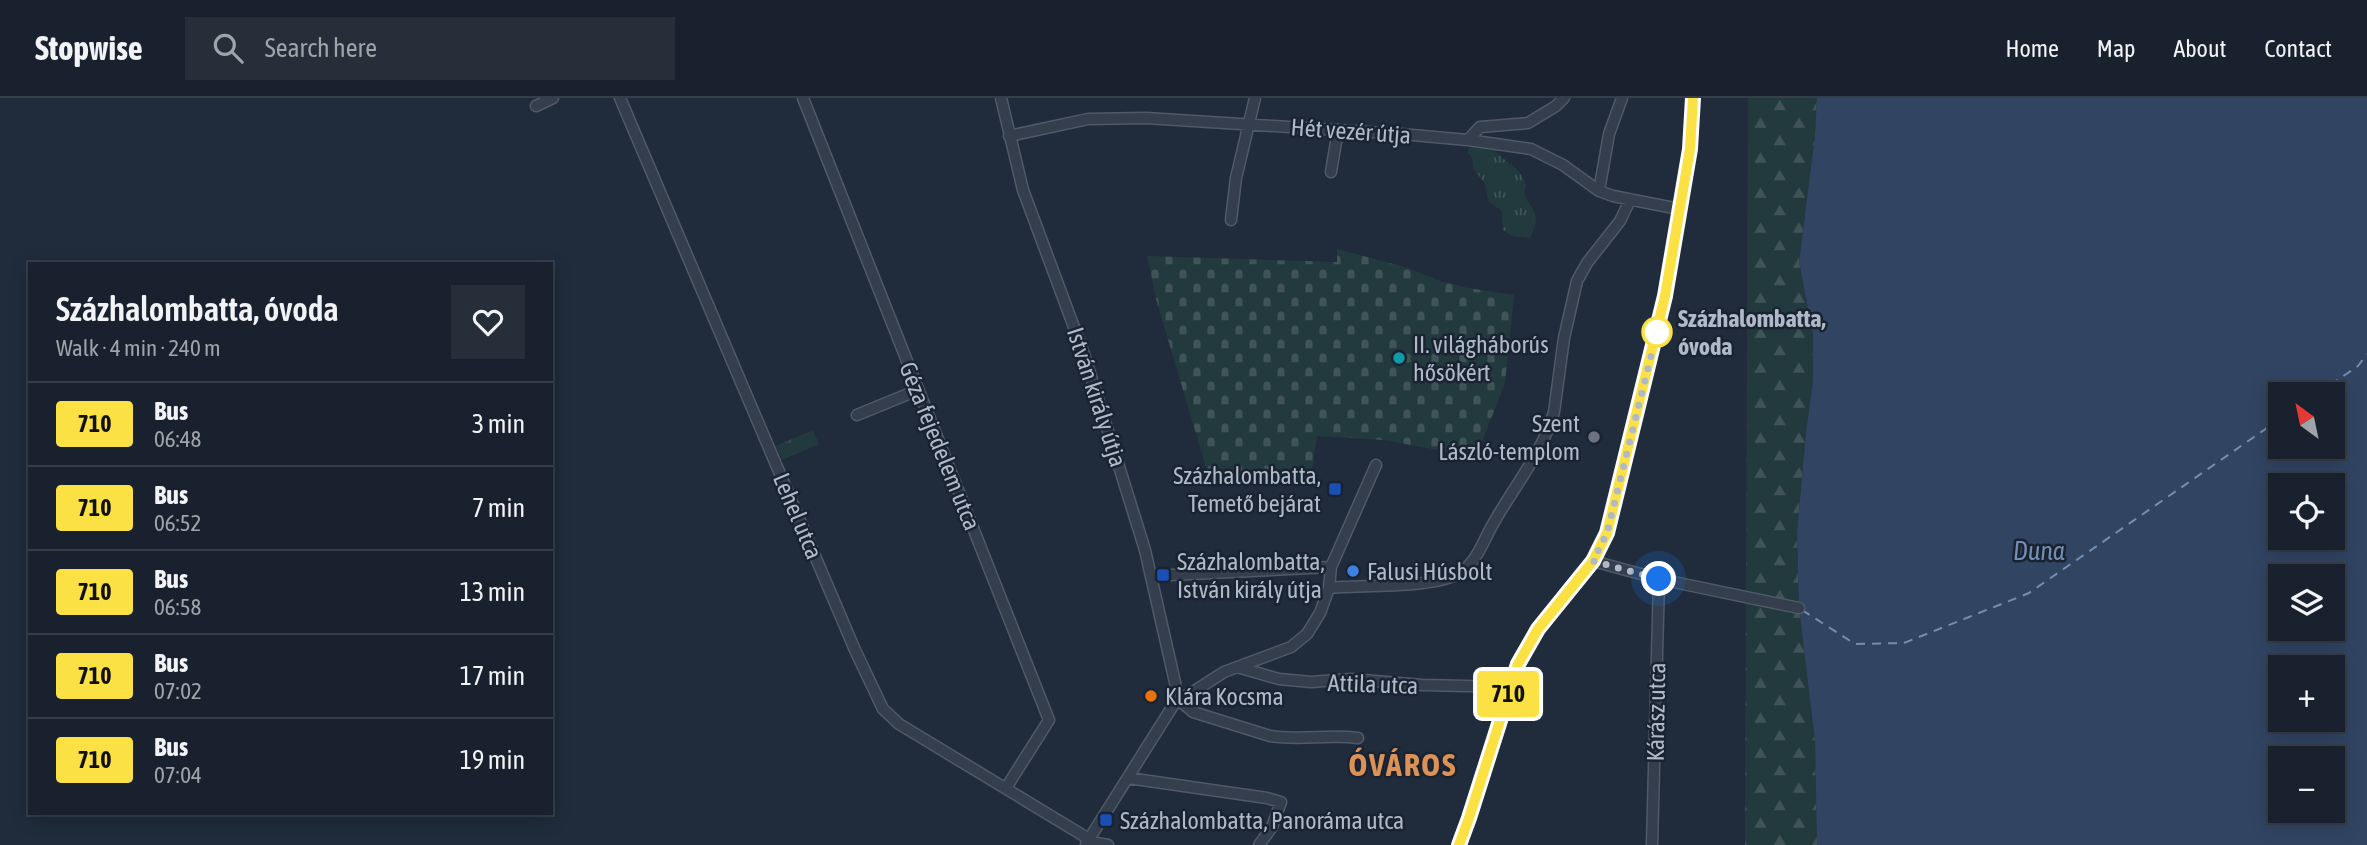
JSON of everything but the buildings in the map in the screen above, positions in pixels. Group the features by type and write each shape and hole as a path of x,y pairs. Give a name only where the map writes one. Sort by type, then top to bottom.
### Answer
{"street":[{"path":"536,106 553,98"},
{"name":"Lehel utca","path":"620,98 855,650 883,709 899,724 1006,788 1087,842 1108,845"},
{"name":"Géza fejedelem utca","path":"803,98 1049,720 1006,788"},
{"name":"István király útja","path":"1001,98 1027,202 1084,354 1145,550 1179,700"},
{"path":"1231,220 1236,178 1255,98"},
{"path":"1468,140 1480,127 1533,121 1564,98"},
{"path":"1599,191 1609,134 1622,98"},
{"path":"1458,845 1518,664 1532,638 1593,561 1607,533 1665,296 1690,149 1693,98"},
{"name":"Hét vezér útja","path":"1009,136 1065,123 1146,118 1468,140 1531,149 1563,165 1599,191 1679,209"},
{"path":"1331,172 1338,130"},
{"path":"1329,588 1431,582 1457,575 1474,561 1492,525 1529,468 1550,427 1577,281 1587,263 1620,221 1630,200"},
{"path":"857,415 918,390"},
{"path":"1087,842 1167,713 1179,700 1224,672 1281,652 1300,641 1313,626 1329,588 1331,566 1376,465"},
{"path":"1593,561 1659,579 1799,608"},
{"path":"1171,575 1331,566"},
{"name":"Kárász utca","path":"1652,845 1659,579"},
{"name":"Attila utca","path":"1237,667 1279,679 1311,682 1351,679 1510,687"},
{"path":"1179,700 1193,712 1270,736 1358,738"},
{"path":"1128,778 1280,802 1272,827 1259,845"}],"green space":[{"path":"1748,98 1817,98 1799,262 1813,335 1813,381 1797,533 1799,608 1815,741 1817,845 1745,845"},
{"path":"1472,147 1496,151 1520,174 1526,185 1526,198 1536,219 1530,238 1512,236 1503,230 1502,211 1488,201 1485,185 1473,168 1472,157 1468,153 1468,149"},
{"path":"1337,249 1408,268 1440,281 1514,295 1505,383 1476,457 1384,440 1317,436 1310,482 1210,481 1156,299 1147,256 1337,262"},
{"path":"813,430 819,444 782,460 776,446"}],"water":[{"name":"Duna","path":"1817,98 2367,98 2367,845 1817,845 1815,741 1799,608 1797,533 1813,381 1813,335 1799,262"}],"ferry route":[{"path":"2335,382 2358,366 2367,354"},
{"path":"1802,610 1855,644 1904,643 2029,593 2268,427"}],"bus line":[{"name":"710","path":"1459,845 1518,664 1538,629 1593,561 1607,533 1665,296 1690,149 1693,98"}],"place":[{"name":"Százhalombatta, óvoda","path":"1657,332"},
{"name":"II. világháborús hősökért","path":"1399,358"},
{"name":"Szent László-templom","path":"1594,437"},
{"name":"Százhalombatta, Temető bejárat","path":"1335,489"},
{"name":"Falusi Húsbolt","path":"1353,571"},
{"name":"Százhalombatta, István király útja","path":"1163,575"},
{"name":"Klára Kocsma","path":"1151,696"},
{"name":"Százhalombatta, Panoráma utca","path":"1106,820"}],"district":[{"name":"ÓVÁROS","path":"1403,764"}],"route":[{"path":"1657,332 1607,533 1593,561 1659,579"}]}
